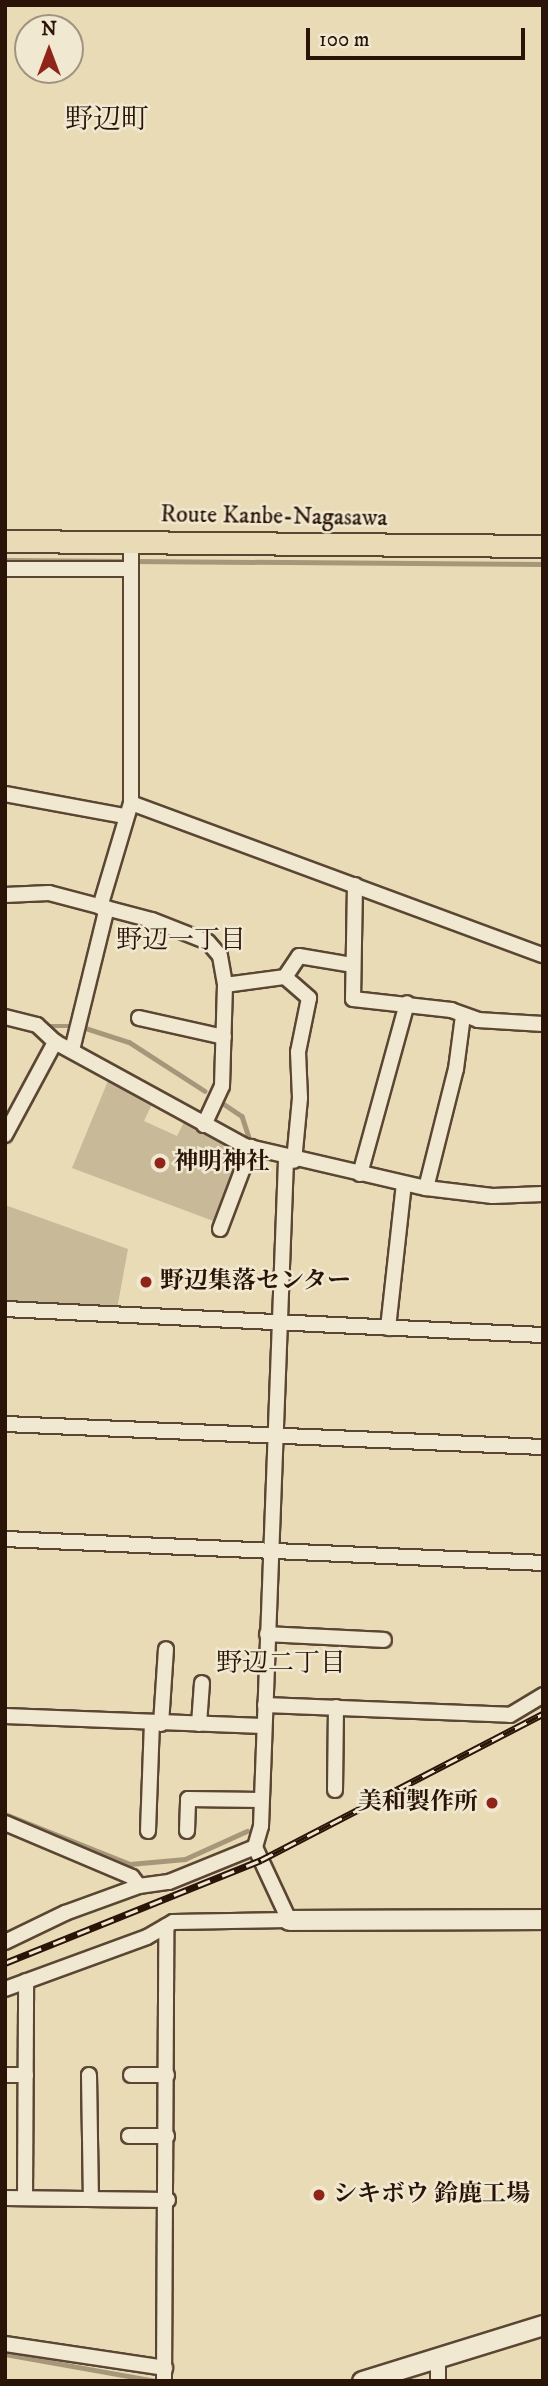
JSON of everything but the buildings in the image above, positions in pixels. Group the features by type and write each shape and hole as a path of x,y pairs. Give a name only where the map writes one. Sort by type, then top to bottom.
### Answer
{"main road":[{"name":"Route Kanbe-Nagasawa","path":"5,541 131,545 543,546"}],"street":[{"path":"72,1051 103,907 128,809 131,545"},
{"path":"5,569 131,567"},
{"path":"5,794 128,809 355,885 543,955"},
{"path":"355,885 353,999 407,1003 451,1010 463,1016 543,1024"},
{"path":"5,895 49,893 103,907 208,942 220,956 225,985 224,1037 222,1086 204,1125"},
{"path":"225,985 285,977 299,956 353,965"},
{"path":"285,977 309,998 298,1052 300,1098 290,1160 274,1435 261,1826 255,1847 289,1920"},
{"path":"360,1174 407,1003"},
{"path":"426,1188 456,1069 463,1016"},
{"path":"5,1017 37,1025 55,1042 204,1125 251,1147 290,1160 426,1188 493,1196 543,1194"},
{"path":"139,1018 224,1037"},
{"path":"5,1135 55,1042"},
{"path":"220,1229 251,1147"},
{"path":"387,1328 404,1184"},
{"path":"5,1309 543,1335"},
{"path":"5,1424 543,1447"},
{"path":"5,1539 543,1563"},
{"path":"267,1634 384,1640"},
{"path":"148,1831 156,1723 166,1649"},
{"path":"199,1724 202,1683"},
{"path":"265,1705 510,1715 543,1695"},
{"path":"335,1790 336,1707"},
{"path":"5,1716 263,1726"},
{"path":"187,1831 188,1799 261,1800"},
{"path":"5,1823 132,1877 139,1886"},
{"path":"5,1942 65,1913 139,1886 169,1882 255,1847"},
{"path":"5,1989 182,1920 543,1919"},
{"path":"5,2344 168,2376 166,1926"},
{"path":"25,2198 26,1981"},
{"path":"5,2075 26,2075"},
{"path":"89,2075 91,2199"},
{"path":"131,2075 167,2075"},
{"path":"129,2136 167,2136"},
{"path":"5,2198 168,2200"},
{"path":"362,2381 543,2325"},
{"path":"438,2357 438,2381"}],"shaded area":[{"path":"110,1076 152,1104 144,1121 177,1136 184,1122 240,1149 216,1222 72,1168"},
{"path":"5,1205 128,1249 117,1309 5,1304"}],"waterway":[{"path":"5,560 543,564"},
{"path":"45,1026 73,1026"},
{"path":"82,1027 129,1042 205,1091"},
{"path":"221,1102 242,1116 250,1140 256,1142"},
{"path":"394,1174 420,1179"},
{"path":"5,1814 130,1864 185,1859 247,1831"},
{"path":"5,2354 157,2381"}],"railway":[{"path":"5,1963 261,1860 543,1714"}],"place":[{"name":"神明神社","path":"160,1163"},
{"name":"野辺集落センター","path":"146,1282"},
{"name":"美和製作所","path":"492,1803"},
{"name":"シキボウ 鈴鹿工場","path":"319,2195"}],"district":[{"name":"野辺町","path":"107,120"},
{"name":"野辺一丁目","path":"181,941"},
{"name":"野辺二丁目","path":"281,1664"}]}
